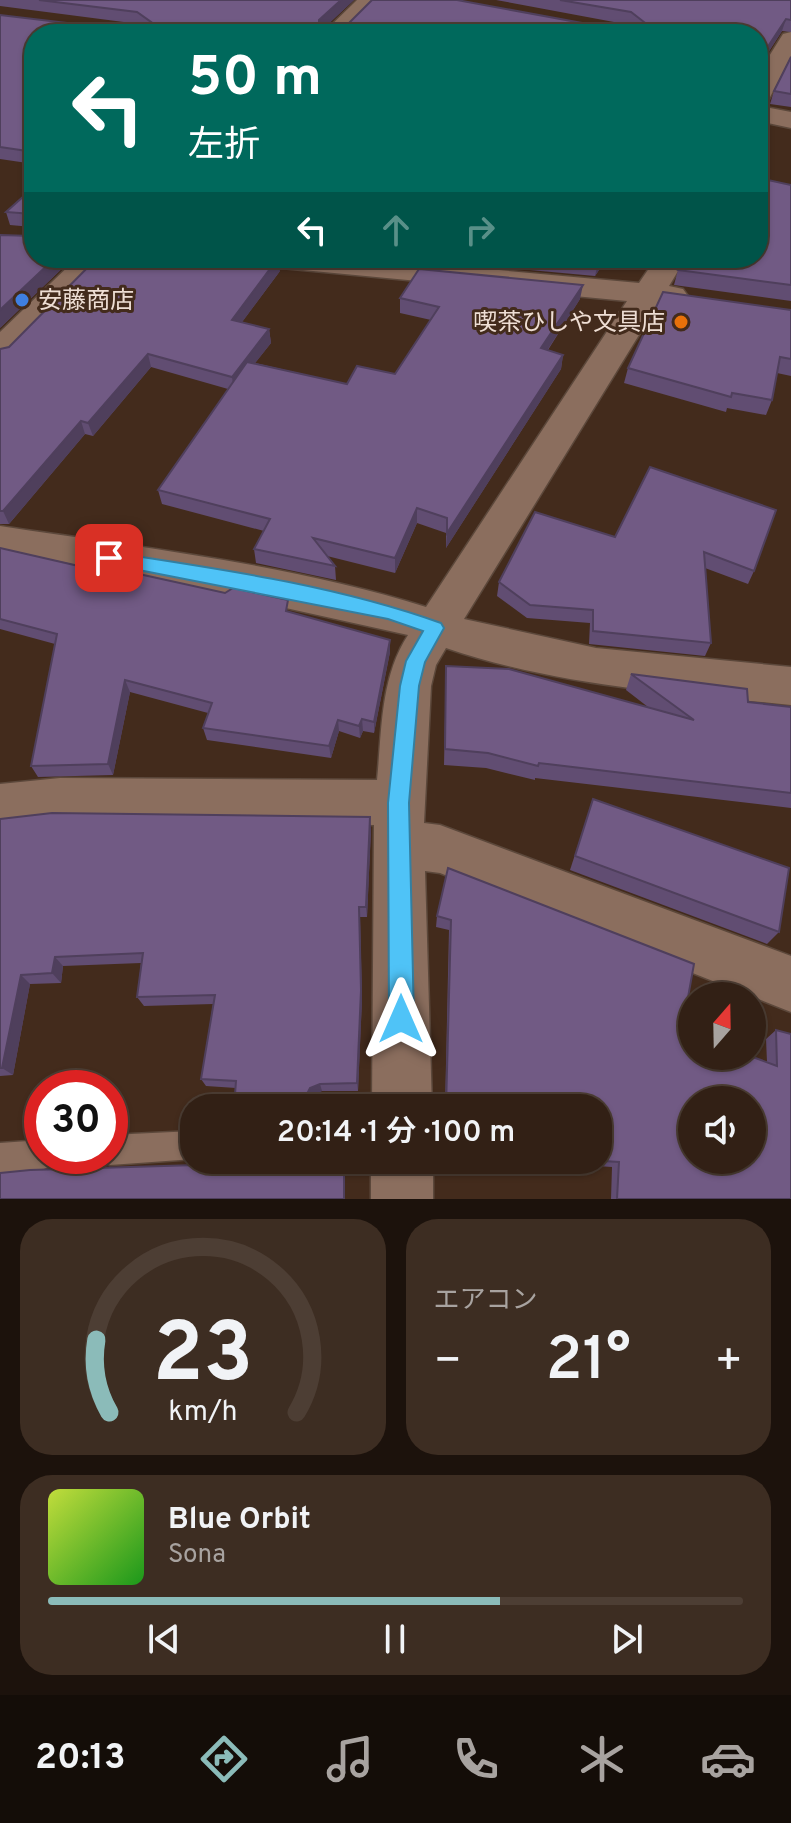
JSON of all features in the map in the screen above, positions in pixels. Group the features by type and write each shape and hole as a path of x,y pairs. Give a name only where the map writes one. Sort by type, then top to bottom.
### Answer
{"street":[{"path":"344,24 369,0"},
{"path":"768,59 791,39"},
{"path":"768,115 791,120"},
{"path":"0,351 84,268"},
{"path":"402,1094 400,824 409,686 415,661 656,268 703,301"},
{"path":"0,541 191,571 389,612 486,644 596,666 791,686"},
{"path":"0,807 60,800 400,824 440,849 791,984"},
{"path":"402,1174 402,1199"}],"lane":[{"path":"128,1149 180,1146"},
{"path":"0,1158 24,1156"}],"building":[{"path":"39,0 341,0 319,20 319,24 149,24 151,22 137,12"},
{"path":"372,0 457,0 588,24 348,24"},
{"path":"560,0 791,0 791,20 786,19 768,46 768,24 642,24 644,22 631,12"},
{"path":"0,15 76,24 24,24 24,151 0,147"},
{"path":"791,57 791,94 774,91"},
{"path":"768,180 791,185 791,285 678,270 768,268"},
{"path":"24,196 24,213 6,212"},
{"path":"0,235 24,236 24,268 44,268 0,310"},
{"path":"87,268 271,268 232,320 269,329 232,377 148,354 88,423 81,421 0,511 0,349 9,347"},
{"path":"419,269 583,285 541,348 563,355 447,533 447,518 417,508 395,558 313,538 335,566 254,549 270,519 158,490 247,362 347,384 357,366 395,374 439,307 400,298"},
{"path":"663,292 791,310 791,359 780,357 772,400 732,393 731,397 628,368"},
{"path":"650,467 776,510 754,571 704,552 711,643 593,631 593,610 530,605 499,582 535,512 615,537"},
{"path":"0,548 105,572 107,567 225,593 233,588 288,600 286,611 390,640 374,722 362,719 359,726 338,720 329,746 203,728 212,703 125,680 108,764 31,766 57,634 0,619"},
{"path":"446,666 509,669 694,720 631,674 747,689 748,702 791,707 791,793 539,763 538,766 488,753 445,749"},
{"path":"593,799 789,868 779,932 575,856"},
{"path":"52,813 370,817 366,907 359,907 361,990 357,1083 320,1084 310,1088 307,1094 235,1094 236,1081 201,1079 215,995 137,997 143,953 55,957 52,973 21,975 0,1068 0,819"},
{"path":"448,868 694,964 691,982 678,982 678,1070 766,1070 766,1062 777,1066 776,1030 791,1034 791,1199 617,1199 619,1162 612,1162 612,1094 446,1094 451,920 437,916"},
{"path":"180,1166 180,1174 344,1174 344,1199 0,1199 0,1173 24,1171 24,1174 128,1174 128,1167"}],"place":[{"name":"安藤商店","path":"22,300"},
{"name":"喫茶ひしや文具店","path":"681,322"}],"route":[{"path":"109,558 191,571 389,612 434,628 415,661 409,686 399,803 401,1019"}]}
